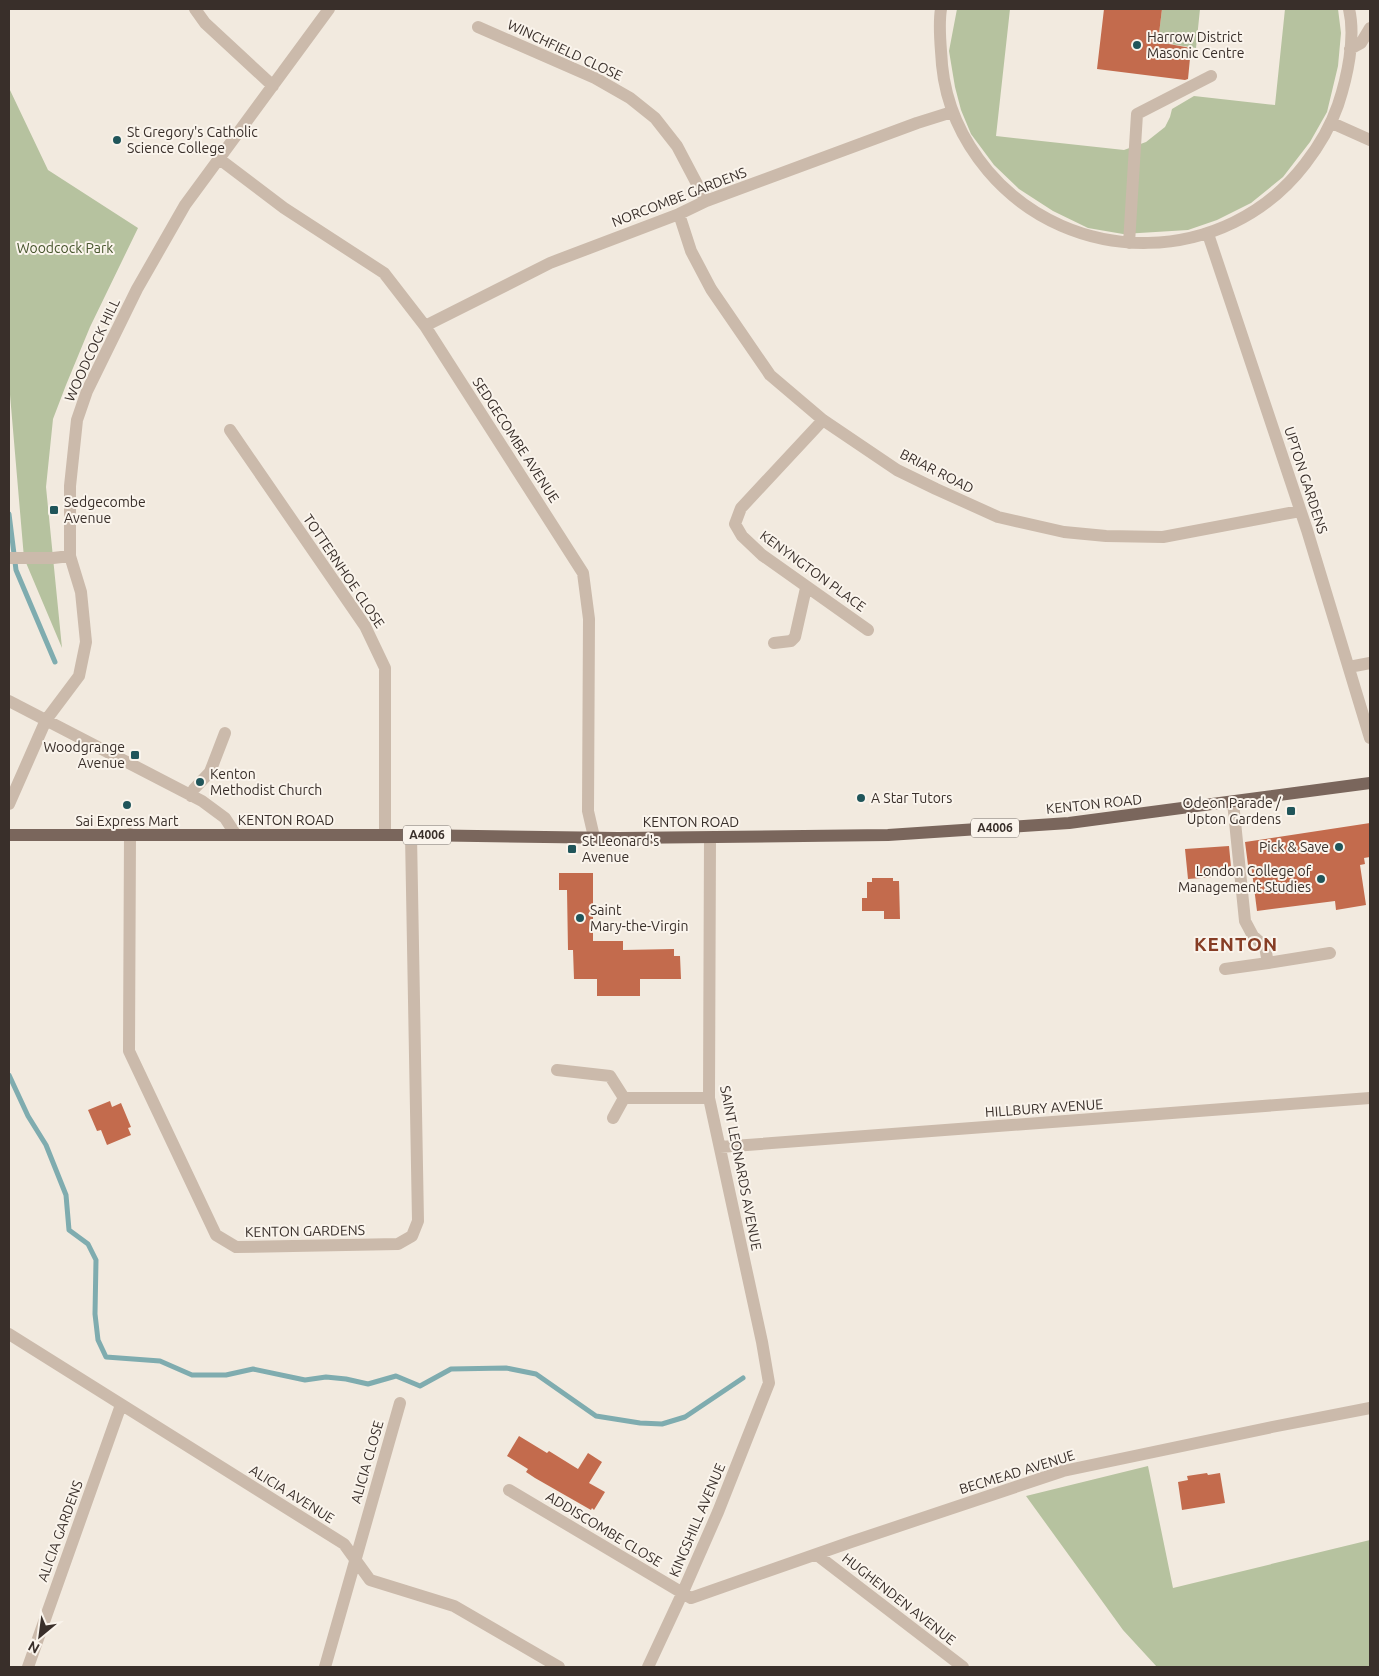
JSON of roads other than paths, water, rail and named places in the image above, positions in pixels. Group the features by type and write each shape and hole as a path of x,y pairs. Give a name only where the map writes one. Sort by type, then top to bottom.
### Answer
{"main road":[{"name":"KENTON ROAD","path":"9,835 411,835 710,838 888,834 1069,823 1370,783"}],"street":[{"path":"195,9 204,23 273,86"},
{"name":"WOODCOCK HILL","path":"9,804 46,720 78,676 86,642 81,592 70,556 70,486 77,420 87,391 137,289 185,205 329,9"},
{"path":"942,9 940,41 944,81 952,112 972,153 996,180 1021,202 1062,227 1085,235 1141,244 1208,234 1244,217 1269,201 1292,180 1315,151 1332,123 1344,85 1350,49 1350,9"},
{"name":"WINCHFIELD CLOSE","path":"478,26 595,78 630,98 655,118 677,146 706,201"},
{"path":"1350,49 1362,43 1370,28"},
{"path":"1129,243 1137,114 1211,76"},
{"name":"NORCOMBE GARDENS","path":"425,326 550,263 679,214 706,201 952,112"},
{"path":"1332,123 1370,140"},
{"name":"SEDGECOMBE AVENUE","path":"218,158 284,208 384,273 425,326 583,574 589,619 588,811 594,837"},
{"name":"BRIAR ROAD","path":"679,214 691,251 711,289 770,375 823,420 898,470 936,489 998,517 1064,532 1106,536 1163,537 1300,511"},
{"name":"UPTON GARDENS","path":"1208,234 1300,511 1370,738"},
{"name":"KENYNGTON PLACE","path":"823,420 741,508 736,524 742,536 762,555 806,588 868,630"},
{"name":"TOTTERNHOE CLOSE","path":"230,430 364,626 385,668 386,835"},
{"path":"9,558 70,556"},
{"path":"774,643 791,641 795,637 806,588"},
{"path":"1349,667 1370,663"},
{"path":"9,701 202,801 225,818 236,835"},
{"path":"191,796 194,789 210,772 225,733"},
{"path":"1233,802 1245,921 1253,936 1265,947 1268,963"},
{"name":"KENTON GARDENS","path":"130,834 130,1051 216,1235 236,1247 398,1244 412,1236 418,1221 411,835"},
{"name":"SAINT LEONARDS AVENUE","path":"710,838 709,1098 769,1382"},
{"path":"1225,968 1330,953"},
{"path":"557,1070 610,1076 624,1098"},
{"path":"624,1098 709,1098"},
{"path":"613,1118 624,1098"},
{"name":"HILLBURY AVENUE","path":"720,1147 1370,1098"},
{"name":"ALICIA AVENUE","path":"9,1334 344,1544 370,1580 454,1606 559,1667"},
{"name":"KINGSHILL AVENUE","path":"648,1667 718,1512 769,1382"},
{"name":"ALICIA CLOSE","path":"325,1667 400,1403"},
{"name":"ALICIA GARDENS","path":"28,1667 121,1405"},
{"name":"BECMEAD AVENUE","path":"682,1594 691,1598 1064,1471 1370,1408"},
{"name":"ADDISCOMBE CLOSE","path":"509,1490 682,1594"},
{"name":"HUGHENDEN AVENUE","path":"817,1555 963,1667"}],"waterway":[{"path":"9,514 16,570 55,662"},
{"path":"9,1075 28,1116 46,1145 66,1195 69,1230 88,1244 96,1260 95,1314 98,1340 106,1357 160,1361 192,1375 226,1375 253,1369 305,1380 326,1377 368,1384 396,1376 420,1386 451,1369 506,1368 536,1374 596,1416 640,1423 662,1424 685,1417 743,1378"}],"place":[{"name":"Harrow District Masonic Centre","path":"1137,45"},
{"name":"St Gregory's Catholic Science College","path":"117,140"},
{"name":"Sedgecombe Avenue","path":"54,510"},
{"name":"Woodgrange Avenue","path":"135,755"},
{"name":"Kenton Methodist Church","path":"200,782"},
{"name":"A Star Tutors","path":"861,798"},
{"name":"Sai Express Mart","path":"127,805"},
{"name":"Odeon Parade / Upton Gardens","path":"1291,811"},
{"name":"Pick & Save","path":"1339,847"},
{"name":"St Leonard's Avenue","path":"572,849"},
{"name":"London College of Management Studies","path":"1321,879"},
{"name":"Saint Mary-the-Virgin","path":"580,918"}],"district":[{"name":"KENTON","path":"1236,944"}],"park label":[{"name":"Woodcock Park","path":"65,248"}]}
